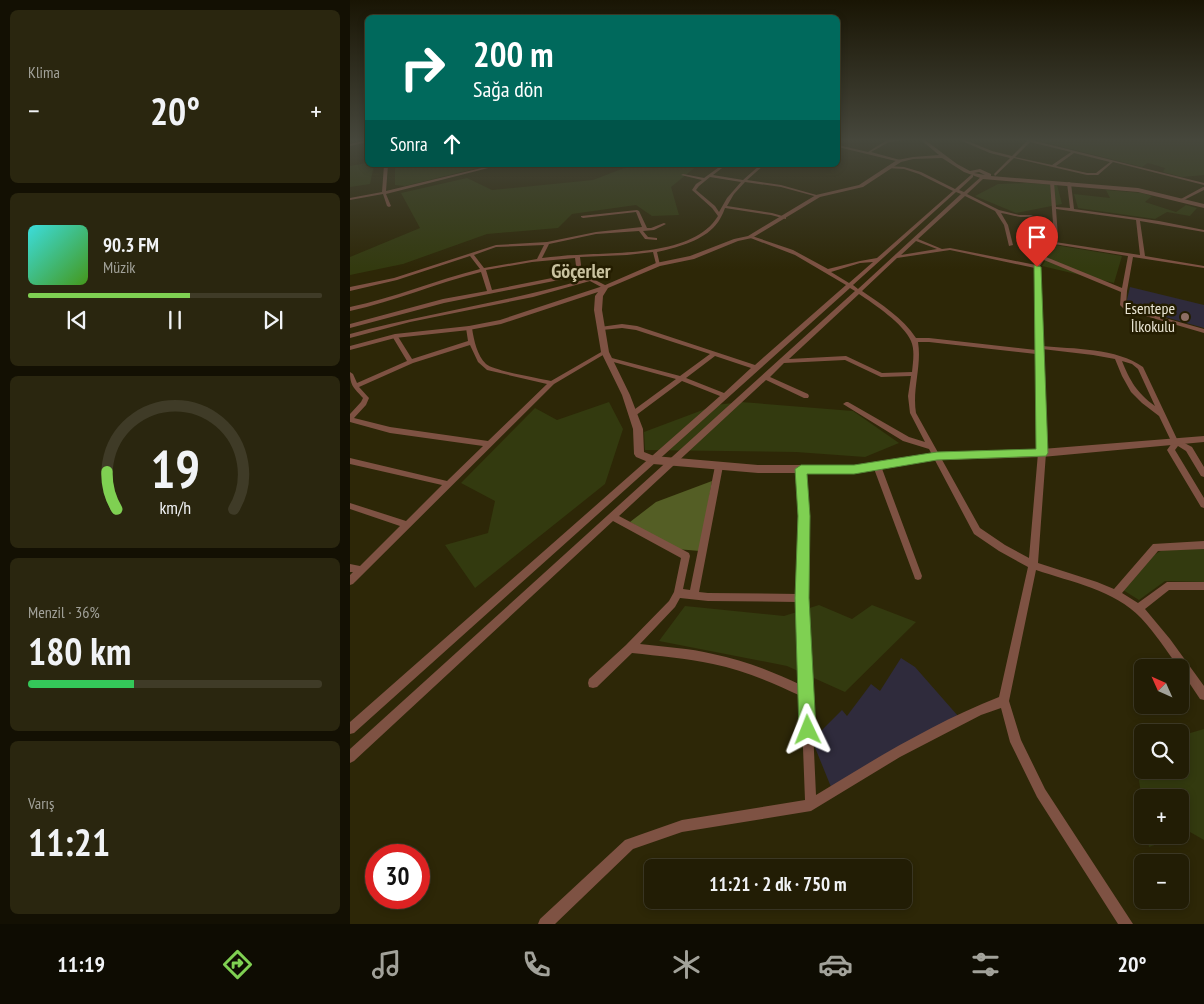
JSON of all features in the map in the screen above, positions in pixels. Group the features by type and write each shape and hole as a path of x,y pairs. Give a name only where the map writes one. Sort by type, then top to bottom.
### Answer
{"street":[{"path":"385,183 384,193 390,206"},
{"path":"350,199 424,183"},
{"path":"700,183 694,187 694,190 714,207 720,216"},
{"path":"350,309 375,304 483,270 577,256 630,255 655,252 688,241 704,233 715,224 726,202 741,183"},
{"path":"759,183 781,186 818,196"},
{"path":"350,348 395,336 469,328 501,322 605,286 658,264 692,258 736,240 750,237 818,196 861,186 865,183"},
{"path":"940,183 999,211 1019,216 1031,216"},
{"path":"350,757 765,377 853,289 879,259 963,183"},
{"path":"350,729 757,368 895,257 979,183"},
{"path":"1052,183 1056,237 1037,267 1042,453 1033,564 1004,702 1016,742 1041,793 1126,924"},
{"path":"1068,183 1072,210"},
{"path":"1069,183 1147,192 1204,206"},
{"path":"1182,200 1204,186"},
{"path":"725,207 772,214 784,218"},
{"path":"1055,208 1138,218 1204,231"},
{"path":"584,217 637,211 645,228 638,231"},
{"path":"999,211 1006,225 1011,245"},
{"path":"1138,218 1143,258"},
{"path":"350,289 395,279 496,246 547,243 596,233 638,231 664,224"},
{"path":"638,231 647,238 655,239"},
{"path":"750,237 795,252 828,270 891,315 910,332 918,358 910,403 913,413 977,531 1002,548 1033,564 1115,594 1137,609 1167,642 1204,695"},
{"path":"915,238 942,249"},
{"path":"538,261 547,243"},
{"path":"1053,243 1204,268"},
{"path":"828,270 860,262 942,249 962,251 1037,267"},
{"path":"655,252 658,264"},
{"path":"472,255 483,270 490,291"},
{"path":"577,256 580,274"},
{"path":"1131,256 1123,305 1127,309 1204,331"},
{"path":"1042,257 1124,291"},
{"path":"350,326 490,291 580,274 605,286"},
{"path":"350,336 429,316 484,307 562,289 593,279"},
{"path":"605,286 599,296 598,310 606,356 626,395 633,414 638,430 638,454 654,460 719,466 854,469 937,456 1042,453 1204,439"},
{"path":"562,289 569,299"},
{"path":"602,328 622,326 637,328 757,368"},
{"path":"469,328 471,342 480,362 489,369 552,383"},
{"path":"395,336 411,362"},
{"path":"914,340 1039,349 1131,360 1141,368 1175,442 1189,450 1204,474"},
{"path":"355,386 411,362 471,342"},
{"path":"633,414 714,354"},
{"path":"350,580 552,383 606,356 681,378 726,396"},
{"path":"1118,357 1132,391 1140,400 1162,415"},
{"path":"782,361 846,358 881,374 915,374"},
{"path":"350,374 355,386 366,398 350,419 390,430 489,444"},
{"path":"765,377 806,396"},
{"path":"846,404 906,439 932,447"},
{"path":"1175,442 1171,450 1204,505"},
{"path":"350,461 449,484"},
{"path":"694,595 719,466"},
{"path":"877,466 918,576"},
{"path":"801,469 804,516 802,598 811,805"},
{"path":"350,506 407,525"},
{"path":"593,683 672,604 678,593 686,556 613,517"},
{"path":"1115,594 1156,547 1204,545"},
{"path":"350,568 361,570"},
{"path":"1137,609 1167,586 1204,586"},
{"path":"678,593 772,599 802,598"},
{"path":"630,648 720,660 762,673 806,693"},
{"path":"545,924 629,844 682,826 811,805 896,753 978,711 1004,702"}],"shaded area":[{"name":"Esentepe İlkokulu","path":"1130,287 1204,305 1204,328 1130,307 1126,304"},
{"path":"901,658 915,667 958,716 831,787 812,740 842,710 847,716 871,684 880,691"}],"green space":[{"path":"350,183 370,183 370,184 350,187"},
{"path":"395,183 417,183 405,186 395,185"},
{"path":"444,183 478,183 492,190 561,183 676,183 671,187 679,215 652,216 636,205 572,214 558,228 487,234 403,264 350,275 350,257 420,228 401,193"},
{"path":"998,184 1057,185 1062,204 1016,213 975,196"},
{"path":"1106,190 1142,193 1152,196 1145,202 1176,212 1186,205 1197,208 1190,216 1167,212 1155,219 1078,208 1074,194 1110,198"},
{"path":"1055,245 1122,256 1114,283 1042,266"},
{"path":"609,402 623,429 605,484 475,588 445,545 488,533 495,501 461,483 535,408 557,420"},
{"path":"741,402 853,411 899,443 865,457 796,452 645,450 644,432 716,405"},
{"path":"712,481 700,551 676,549 630,522 656,502"},
{"path":"1166,549 1204,549 1204,582 1165,581 1139,600 1123,590 1147,561"},
{"path":"819,605 852,619 872,605 916,622 845,692 787,666 659,641 685,606 784,616"},
{"path":"1204,729 1204,840 1189,832 1189,789 1140,789 1139,780 1141,779 1189,779 1189,733"}],"place":[{"name":"Esentepe İlkokulu","path":"1185,317"}],"district":[{"name":"Göçerler","path":"581,271"}],"route":[{"path":"808,730 802,598 804,516 801,469 854,469 937,456 1042,453 1037,267"}]}
